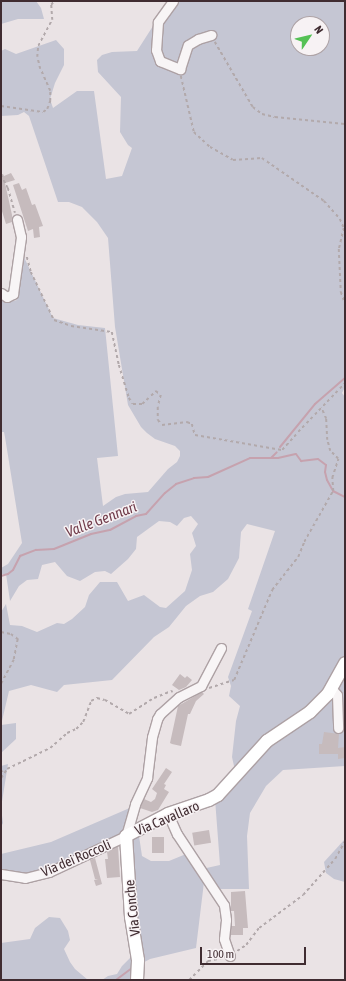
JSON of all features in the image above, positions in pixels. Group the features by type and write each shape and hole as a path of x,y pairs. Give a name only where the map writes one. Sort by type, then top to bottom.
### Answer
{"street":[{"path":"173,1 158,22 156,50 160,62 180,68 188,46 198,39 211,35"},
{"path":"1,293 8,297 13,294 21,237 16,219"},
{"path":"201,686 221,648"},
{"name":"Via Cavallaro","path":"126,836 168,814 209,800 218,795 267,741 310,712 331,688 345,663"},
{"name":"Via Cavallaro","path":"126,836 135,804 147,778 152,737 160,714 179,697 201,686"},
{"path":"331,688 337,695 338,728"},
{"path":"168,814 177,834 224,904 226,920 224,939 230,956"},
{"name":"Via dei Roccoli","path":"1,874 25,878 49,872 126,836"},
{"name":"Via Conche","path":"126,836 131,917 138,960 137,980"}],"path":[{"path":"1,106 43,112 47,109 50,101 50,91 40,69 37,57 38,46 52,20 51,5 54,1"},
{"path":"211,35 254,107 262,114 275,117 345,124"},
{"path":"180,68 194,132 210,147 233,160 262,158 324,201 340,219 344,228 340,249 341,292 345,302"},
{"path":"1,175 8,188 16,219"},
{"path":"20,245 26,254 31,272 54,320 71,326 112,332 119,365 129,398 133,404 142,404 156,391 161,395 158,407 158,420 162,425 187,422 192,424 195,435 282,450 345,384"},
{"path":"201,686 208,688 234,680 272,590 298,557 304,542 333,491 332,478 338,459 330,451 327,440 326,419 321,408"},
{"path":"1,632 11,634 18,639 14,660 1,684"},
{"path":"1,778 11,767 22,764 50,748 67,733 76,729 82,722 91,701 97,698 105,700 128,714 143,704 165,693 172,691 179,697"},
{"path":"1,770 4,774"},
{"path":"189,980 208,961 230,956 246,945 260,928 303,895 334,859 345,841"}],"shaded area":[{"path":"1,1 36,1 41,8 44,19 18,19 1,24"},
{"path":"169,1 345,1 345,387 342,393 345,397 345,766 283,770 266,786 250,813 247,836 249,889 217,889 210,882 204,882 196,948 150,959 139,965 139,980 102,980 108,976 117,974 122,966 137,951 129,837 50,873 1,877 1,854 51,842 132,807 138,829 142,856 151,861 169,861 186,854 202,869 220,865 215,799 236,775 232,757 236,721 240,706 229,696 231,686 228,677 252,611 248,609 275,531 247,524 241,532 239,558 228,579 213,592 200,596 186,606 169,627 154,637 112,680 64,685 57,692 31,685 9,691 1,725 1,612 6,604 10,625 22,626 37,632 57,623 64,624 72,619 85,607 89,595 100,582 117,582 128,601 144,595 160,607 166,608 185,591 192,570 190,554 196,546 192,533 198,524 191,516 184,518 177,526 170,522 159,521 137,537 136,549 128,559 111,574 105,571 95,572 80,581 67,576 55,562 42,565 38,579 27,580 19,586 10,601 6,574 1,574 1,568 8,564 22,543 5,437 4,432 1,432 1,298 5,303 17,300 22,253 53,318 78,325 105,328 118,456 97,458 103,506 116,497 125,494 148,492 168,469 177,462 180,456 180,451 175,446 155,439 147,433 141,427 128,405 115,327 108,238 97,222 82,207 69,202 58,202 29,116 24,112 18,115 1,116 1,51 5,49 16,54 56,40 64,49 64,65 55,83 50,99 53,108 77,91 94,91 106,179 122,176 132,148 128,145 120,132 121,97 98,72 97,60 102,55 112,52 137,51"},
{"path":"16,723 16,739 1,753 1,725"},
{"path":"8,764 1,808 1,766"},
{"path":"1,808 3,823 1,827"},
{"path":"345,839 345,882 334,879 326,873 324,862"},
{"path":"49,917 60,918 68,931 70,940 64,949 75,969 88,980 1,980 1,943 30,939 35,928"}],"building":[{"path":"11,173 15,180 5,183 12,215 12,222 6,224 1,208 1,174 4,176"},
{"path":"19,183 22,190 26,188 32,205 35,204 43,226 39,227 40,237 34,238 33,229 28,231 13,185"},
{"path":"180,674 185,678 187,676 192,680 186,687 179,690 172,685"},
{"path":"202,692 204,694 196,701 190,714 188,714 181,746 170,743 178,706"},
{"path":"324,732 339,734 338,748 345,747 345,758 338,759 338,754 319,754 319,744 322,744"},
{"path":"166,768 172,772 164,784 166,785 164,789 169,792 158,810 152,812 140,808 144,799 151,802 155,799 157,793 152,789"},
{"path":"209,830 211,843 194,845 192,833"},
{"path":"152,837 164,837 164,853 152,853"},
{"path":"118,846 120,877 107,878 105,859 108,859 107,852"},
{"path":"95,858 102,884 96,886 94,880 98,879 95,879 90,860"},
{"path":"245,891 248,928 243,928 243,935 230,935 231,926 235,926 234,911 231,911 231,892"}],"waterway":[{"path":"280,447 315,404 345,378"},
{"name":"Valle Gennari","path":"271,458 277,452"},
{"name":"Valle Gennari","path":"1,576 8,574 13,570 20,556 36,550 54,549 91,534 110,530 136,516 146,514 165,493 176,484 194,478 208,477 250,458 278,458 296,454 301,461 318,459 326,465 325,472 327,480 333,491 345,497"},
{"path":"116,980 132,968"}]}
